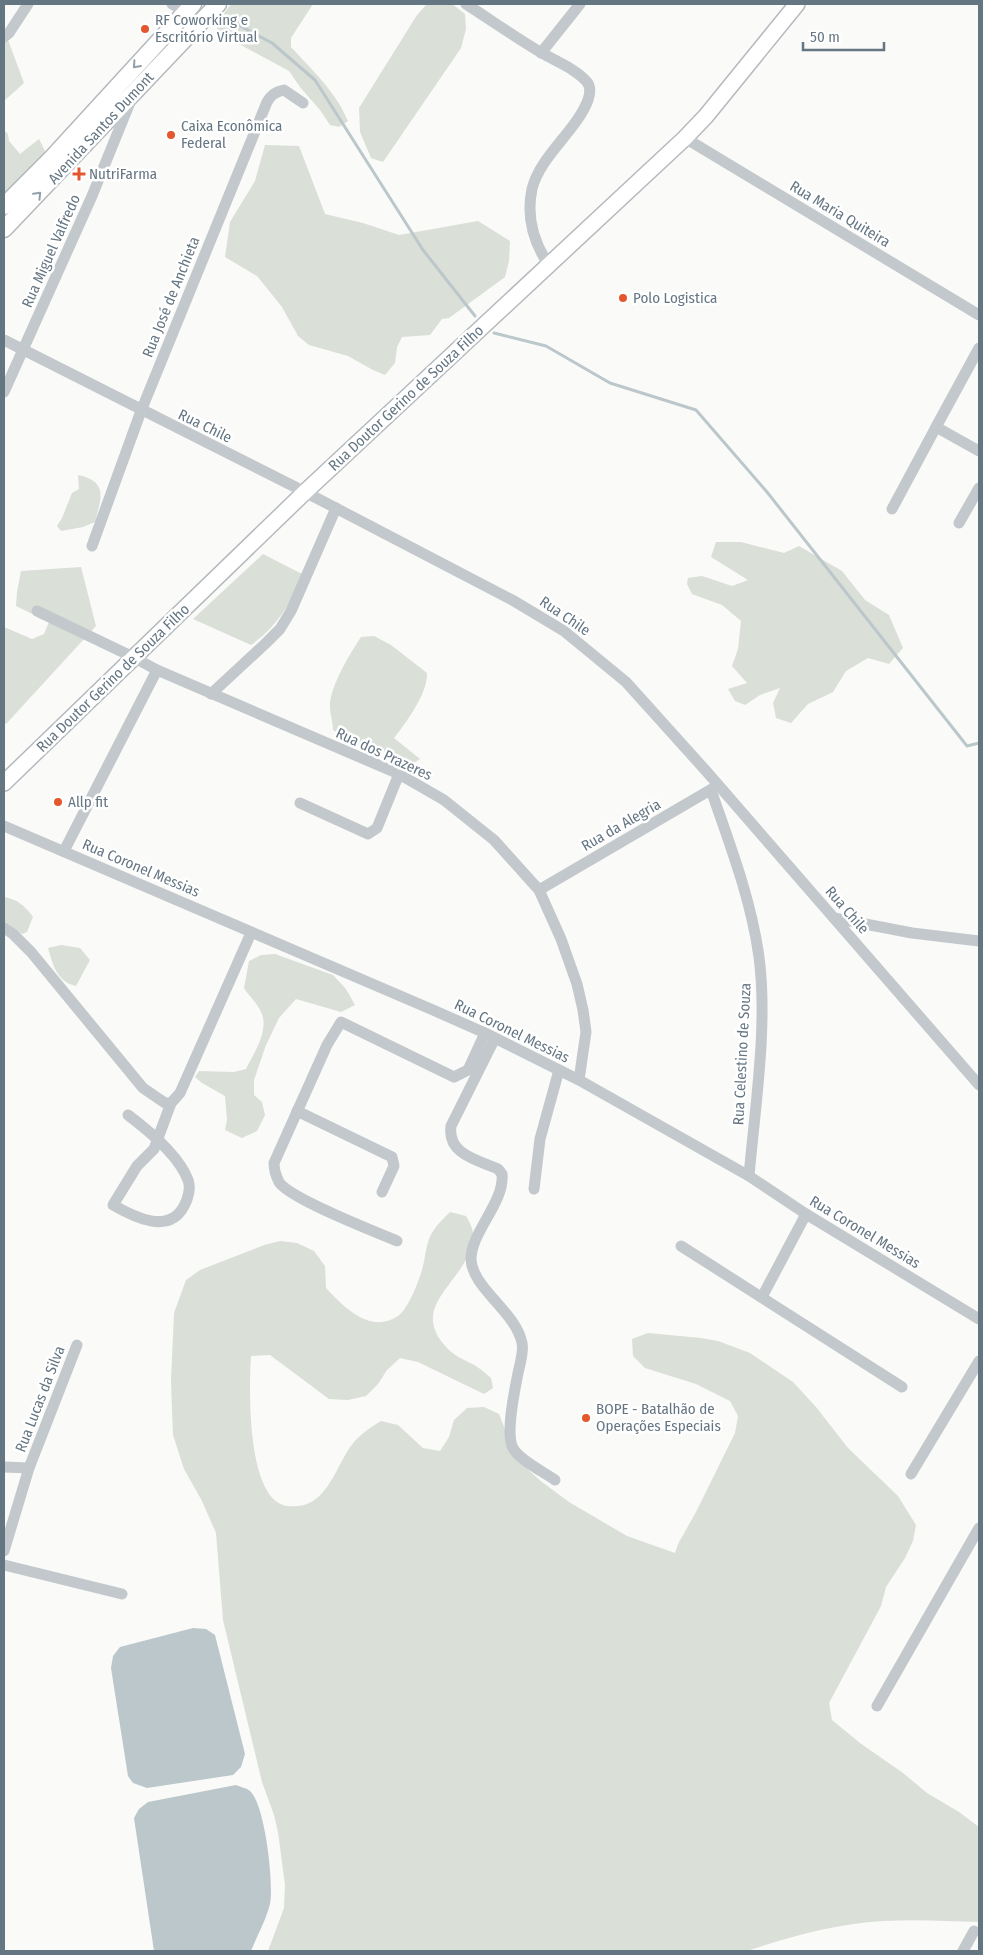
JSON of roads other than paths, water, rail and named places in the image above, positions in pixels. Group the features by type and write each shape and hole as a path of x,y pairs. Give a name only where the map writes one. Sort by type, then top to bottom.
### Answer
{"highway":[{"name":"Avenida Santos Dumont","path":"4,229 218,4"},
{"name":"Avenida Santos Dumont","path":"4,206 52,158 184,6"}],"main road":[{"name":"Rua Doutor Gerino de Souza Filho","path":"4,783 306,492 685,138 706,116 797,4"}],"street":[{"path":"4,37 28,4"},
{"path":"466,4 573,71 586,81 590,88 589,99 539,171 532,188 530,205 533,236 538,249 548,264"},
{"path":"541,52 580,4"},
{"name":"Rua José de Anchieta","path":"92,546 141,411 267,102 277,91 284,90 303,103"},
{"name":"Rua Miguel Valfredo","path":"4,392 92,196 134,93"},
{"name":"Rua Maria Quiteira","path":"685,138 979,315"},
{"name":"Rua Chile","path":"4,340 141,411 306,492 514,601 564,631 626,682 715,787 834,918 979,1085"},
{"path":"892,509 979,348"},
{"path":"936,427 979,452"},
{"path":"959,523 979,488"},
{"path":"211,694 280,629 291,611 336,508"},
{"name":"Rua dos Prazeres","path":"37,610 156,670 399,774 444,800 475,824 511,857 539,890 562,939 584,1010 586,1032 578,1080"},
{"path":"64,851 156,670"},
{"path":"300,803 368,834 377,828 399,774"},
{"name":"Rua da Alegria","path":"539,890 715,787"},
{"name":"Rua Celestino de Souza","path":"715,787 746,891 759,958 762,992 761,1033 749,1176"},
{"name":"Rua Coronel Messias","path":"4,826 490,1036 559,1070 749,1176 806,1214 979,1319"},
{"path":"834,918 912,933 979,941"},
{"path":"4,928 31,952 143,1088 165,1103 171,1103"},
{"path":"128,1115 157,1140 189,1181 188,1198 181,1212 167,1222 149,1221 133,1216 113,1204 137,1166 154,1149 157,1140 171,1103 180,1093 251,933"},
{"path":"397,1241 299,1197 279,1182 275,1171 274,1163 327,1046 341,1022 454,1077 466,1096"},
{"path":"454,1077 468,1070 490,1036"},
{"path":"490,1036 466,1096 450,1126 451,1141 462,1153 498,1169 502,1174 501,1189 474,1248 472,1259 474,1272 517,1327 523,1345 511,1413 512,1448 524,1459 555,1480"},
{"path":"534,1189 540,1139 559,1070"},
{"path":"297,1111 392,1157 394,1166 382,1192"},
{"path":"762,1297 806,1214"},
{"path":"681,1246 902,1388"},
{"name":"Rua Lucas da Silva","path":"4,1551 29,1468 77,1345"},
{"path":"911,1474 979,1361"},
{"path":"4,1467 29,1468"},
{"path":"877,1706 979,1528"},
{"path":"4,1565 122,1594"},
{"path":"963,1951 974,1931"}],"waterway":[{"path":"231,21 272,43 315,80 423,250 475,316"},
{"path":"494,333 546,346 610,383 696,410 767,492 967,746 979,743"}],"place":[{"name":"RF Coworking e Escritório Virtual","path":"145,29"},
{"name":"Caixa Econômica Federal","path":"171,135"},
{"name":"NutriFarma","path":"79,174"},
{"name":"Polo Logistica","path":"623,298"},
{"name":"Allp fit","path":"58,802"},
{"name":"BOPE - Batalhão de Operações Especiais","path":"586,1418"}]}
